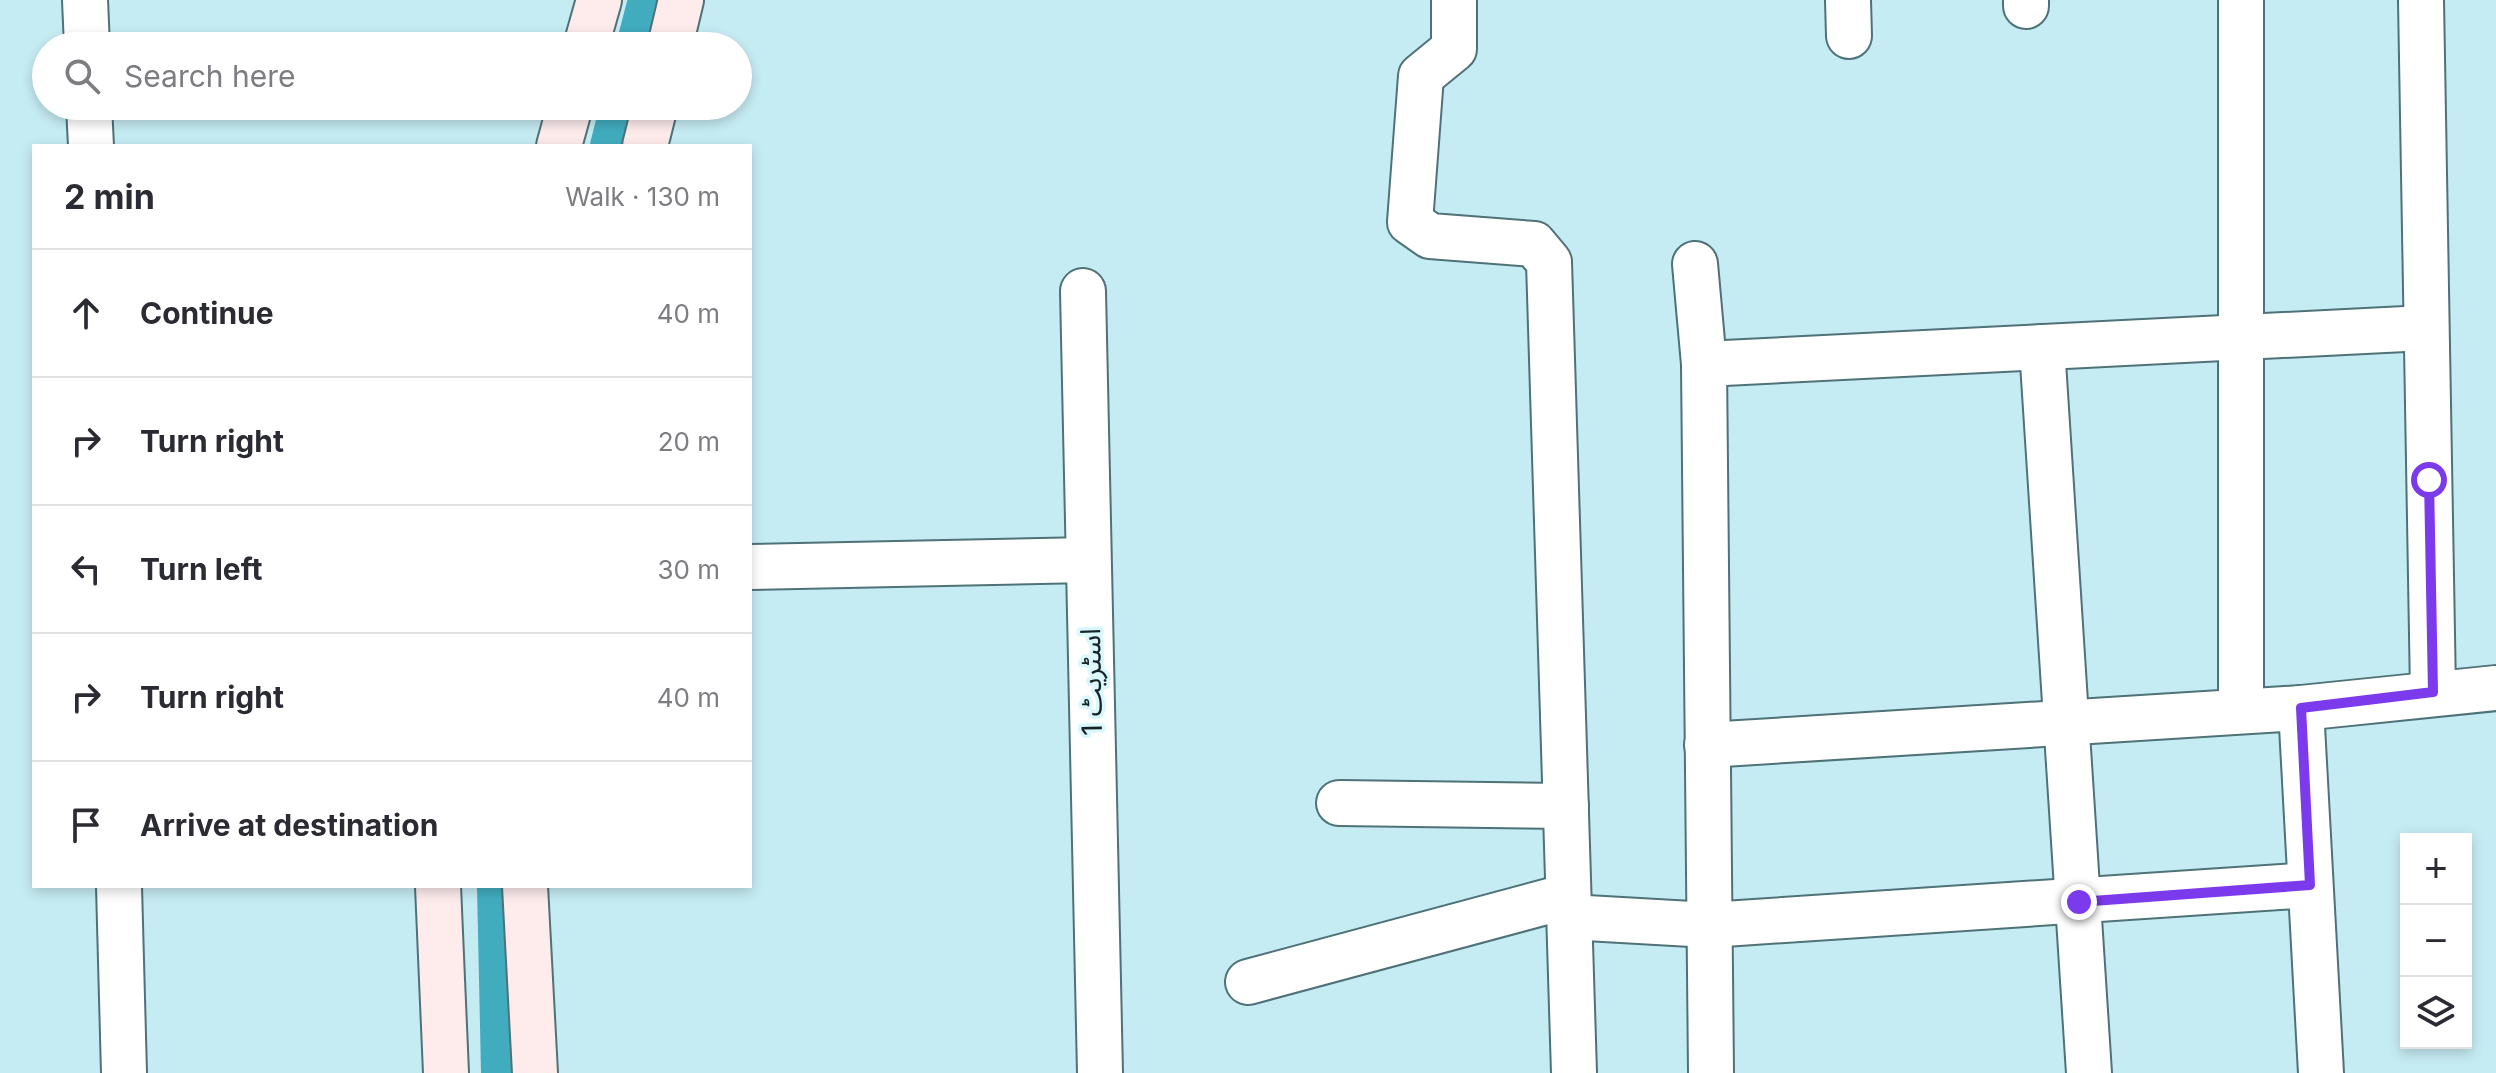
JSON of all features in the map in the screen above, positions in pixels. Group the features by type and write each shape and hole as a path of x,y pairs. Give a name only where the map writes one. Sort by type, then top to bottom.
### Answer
{"main road":[{"path":"590,32 599,0"},
{"path":"673,32 681,0"},
{"path":"560,144 566,120"},
{"path":"646,144 652,120"},
{"path":"438,888 446,1073"},
{"path":"525,888 535,1073"}],"street":[{"path":"85,0 86,32"},
{"path":"1454,0 1454,49 1421,76 1410,222 1430,236 1534,244 1549,262 1574,1073"},
{"path":"2241,0 2241,711"},
{"path":"2421,0 2433,692"},
{"path":"90,120 91,144"},
{"path":"1695,264 1704,364 1711,1073"},
{"name":"اسٹریٹ 1","path":"1083,291 1100,1073"},
{"path":"1704,364 2425,328"},
{"path":"2042,347 2089,1073"},
{"path":"752,567 1088,560"},
{"path":"1707,745 2301,708 2433,692 2496,688"},
{"path":"2301,708 2321,1073"},
{"path":"1339,803 1566,806"},
{"path":"1248,982 1569,907 1709,925 2310,885"},
{"path":"119,888 124,1073"}],"waterway":[{"path":"640,32 648,0"},
{"path":"610,144 616,120"},
{"path":"497,888 501,1073"}],"route":[{"path":"2079,902 2310,885 2301,708 2433,692 2429,480"}]}
